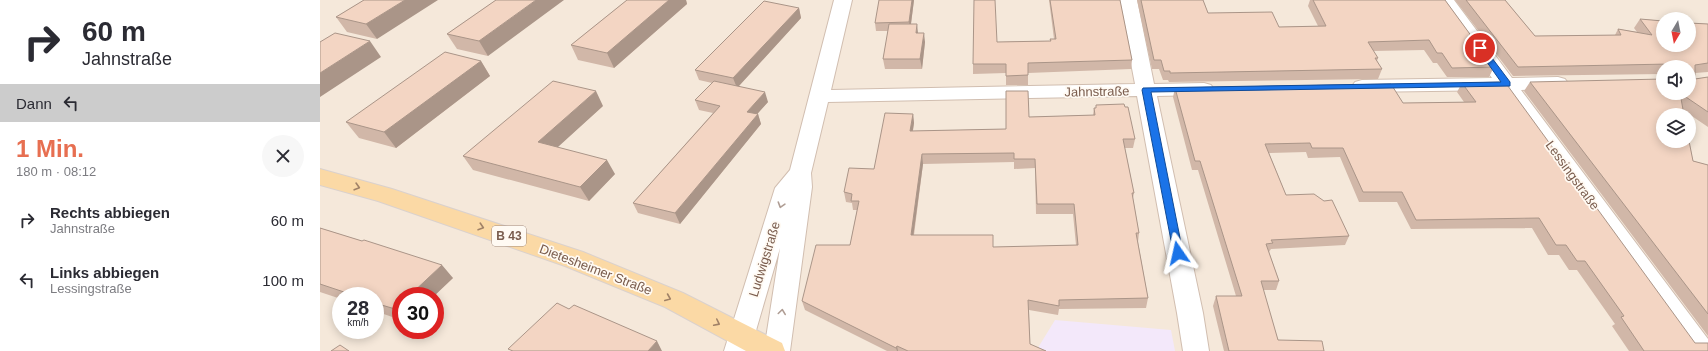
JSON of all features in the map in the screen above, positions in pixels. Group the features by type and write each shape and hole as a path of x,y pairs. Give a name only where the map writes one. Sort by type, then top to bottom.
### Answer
{"main road":[{"name":"Dietesheimer Straße","path":"320,177 391,197 574,259 674,300 693,311 739,343 772,351"}],"street":[{"name":"Ludwigstraße","path":"777,351 801,187 800,172 843,0"},
{"path":"1128,0 1196,351"},
{"name":"Lessingstraße","path":"1445,0 1701,351"},
{"path":"1342,87 1577,83"},
{"name":"Jahnstraße","path":"819,96 1225,89"},
{"name":"Ludwigstraße","path":"739,343 786,188 800,172"}],"shaded area":[{"path":"320,0 1708,0 1708,351 320,351"},
{"path":"1055,320 1171,330 1175,351 1036,351"}],"building":[{"path":"364,0 405,0 366,24 336,17"},
{"path":"496,0 536,0 479,41 447,34"},
{"path":"627,0 669,0 607,53 571,45"},
{"path":"879,0 912,0 909,22 875,23"},
{"path":"974,0 995,0 997,42 1051,41 1050,39 1056,39 1050,0 1120,0 1132,60 1028,63 1028,75 1006,76 1006,64 973,64"},
{"path":"1141,0 1203,0 1208,13 1272,12 1279,27 1326,26 1313,0 1445,0 1494,67 1452,68 1442,53 1437,53 1429,40 1368,42 1378,58 1375,58 1382,69 1170,73 1170,71 1164,71 1161,60 1154,60"},
{"path":"1466,0 1505,0 1535,36 1621,35 1618,29 1652,35 1640,19 1656,20 1656,52 1696,52 1696,23 1708,24 1708,63 1696,65 1696,60 1656,60 1656,64 1518,67"},
{"path":"764,1 799,8 733,78 695,70"},
{"path":"889,24 917,24 916,33 924,33 920,59 883,59"},
{"path":"335,33 370,41 320,73 320,42"},
{"path":"445,52 481,61 384,132 346,122"},
{"path":"1708,77 1708,112 1690,100 1696,100 1696,79"},
{"path":"1656,79 1656,100 1681,100 1683,108 1656,108 1656,148 1690,148 1693,161 1708,165 1708,314 1530,82"},
{"path":"553,81 596,91 538,142 607,160 580,187 463,156"},
{"path":"714,81 765,92 747,112 758,114 675,213 633,203 720,106 695,100"},
{"path":"1505,82 1695,343 1708,343 1708,351 1644,351 1621,317 1624,316 1585,261 1577,261 1566,245 1556,245 1539,218 1416,220 1402,192 1363,192 1343,148 1312,148 1310,143 1265,144 1286,195 1314,194 1324,201 1332,200 1349,236 1271,240 1273,243 1266,244 1279,281 1261,281 1278,340 1322,341 1324,351 1229,351 1216,296 1242,296 1200,161 1195,161 1175,88 1391,84 1403,103 1476,102 1462,83"},
{"path":"1006,91 1028,91 1029,117 1095,115 1094,108 1096,108 1096,105 1124,104 1125,107 1128,107 1135,139 1123,139 1134,193 1132,193 1139,233 1136,233 1148,298 1059,300 1059,306 1028,300 1030,344 1046,351 908,351 897,346 896,348 802,301 816,245 850,245 859,201 851,201 852,194 844,192 849,168 874,169 885,113 913,114 910,131 1006,129","holes":["1014,153 1014,159 1035,159 1037,204 1074,204 1078,245 993,247 993,235 911,235 922,154"]},
{"path":"320,228 362,241 364,240 442,265 419,287 392,287 392,308 384,306 384,287 332,288 320,284"},
{"path":"557,303 569,309 574,305 657,341 648,351 513,351 508,349"},
{"path":"340,345 349,351 331,351"}],"route":[{"path":"1178,253 1146,90 1507,84 1480,48"}]}
